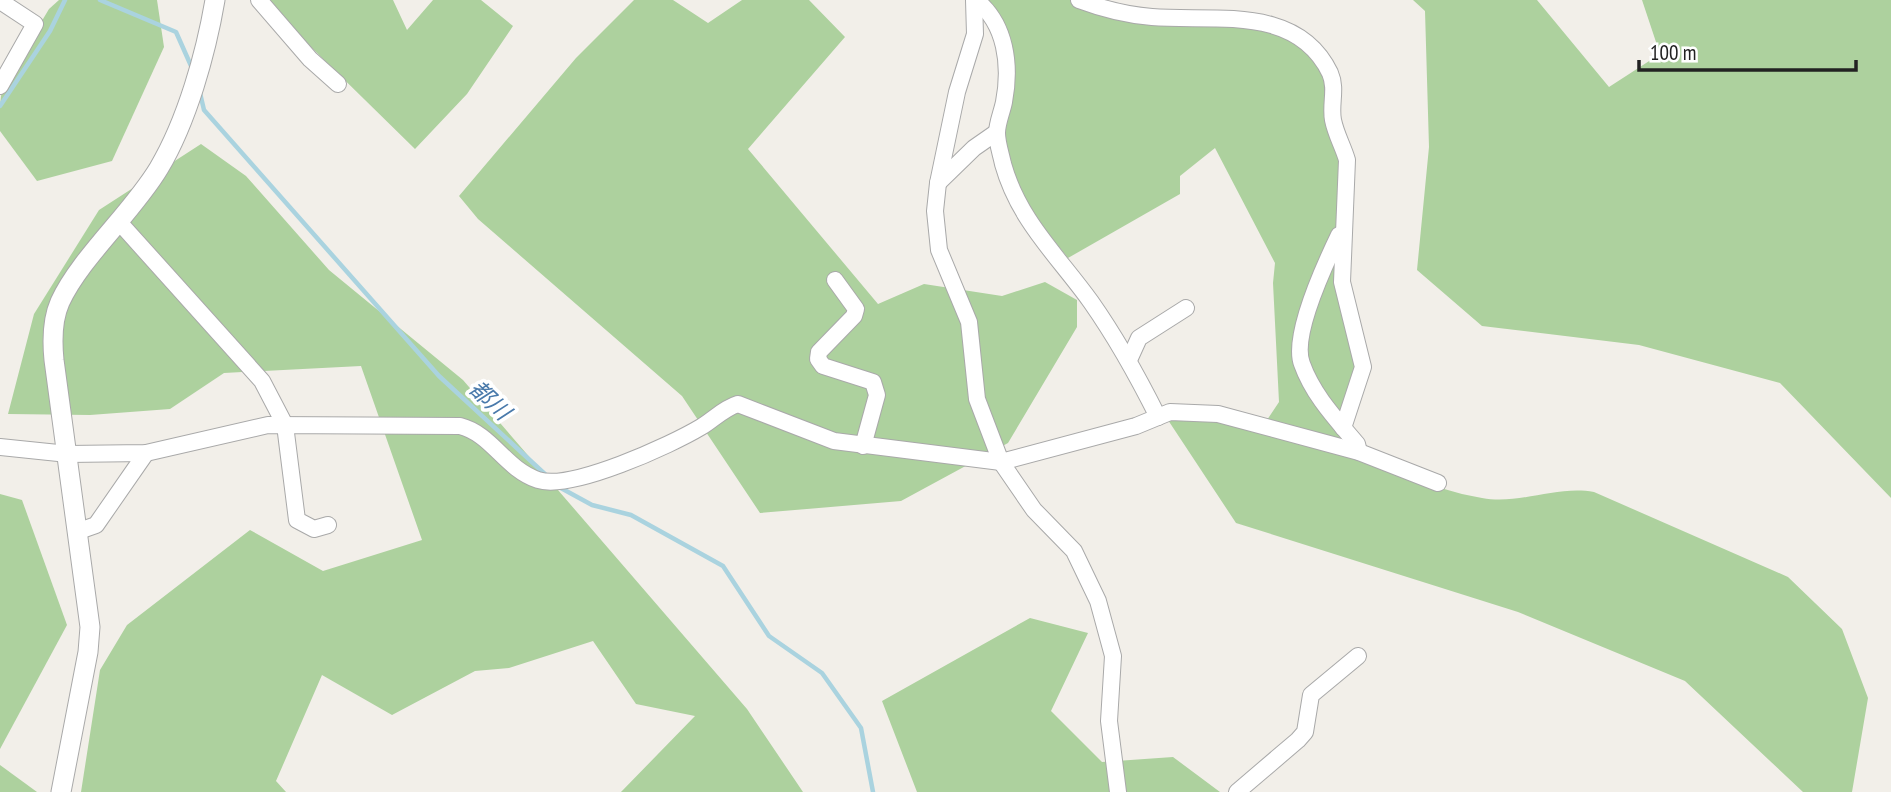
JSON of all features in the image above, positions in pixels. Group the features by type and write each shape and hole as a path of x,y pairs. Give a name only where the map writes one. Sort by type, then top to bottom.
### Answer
{"street":[{"path":"61,792 88,652 90,627 54,360 54,321 70,284 120,223 158,170 178,130 211,27 215,0"},
{"path":"259,0 310,59 338,84"},
{"path":"975,0 989,11 1000,32 1006,55 1008,79 997,132 1016,201 1042,243 1090,301 1129,360 1158,417"},
{"path":"975,0 975,34 957,92 937,183 934,212 939,250 969,322 977,399 1001,461 1034,510 1074,551 1098,601 1113,656 1109,721 1118,792"},
{"path":"1079,0 1134,15 1262,21 1294,33 1322,59 1335,92 1332,117 1347,160 1342,282 1363,367 1343,428"},
{"path":"0,1 35,24 0,86"},
{"path":"937,183 974,148 997,132"},
{"path":"120,223 262,381 285,425 297,520 314,529 328,525"},
{"path":"1344,225 1316,282 1300,345 1300,361 1319,397 1359,452"},
{"path":"835,280 856,309 854,316 819,352 818,359 823,366 873,382 877,395 863,446"},
{"path":"1129,360 1139,338 1186,308"},
{"path":"0,447 68,454 146,453 268,425 460,426 480,434 499,456 541,481 586,475 635,460 700,428 738,404 834,441 1001,461 1136,426 1170,412 1218,414 1359,452 1437,483"},
{"path":"79,531 96,525 146,453"},
{"path":"1237,792 1298,740 1305,732 1311,695 1358,656"}],"green space":[{"path":"59,0 157,0 164,47 112,161 37,181 0,131 2,88 49,9"},
{"path":"263,0 393,0 407,30 433,0 481,0 513,26 467,94 415,149"},
{"path":"634,0 673,0 708,23 742,0 809,0 845,37 748,149 878,304 924,284 1002,296 1045,282 1077,300 1077,327 1008,443 901,501 760,513 682,396 478,219 459,196 576,58"},
{"path":"985,0 1070,0 1080,4 1239,24 1288,36 1322,67 1343,158 1341,222 1358,372 1349,443 1267,420 1279,402 1273,283 1275,263 1215,148 1180,176 1180,194 1068,258 1019,198 1015,188 1003,126 1014,78"},
{"path":"1413,0 1537,0 1609,87 1660,54 1642,0 1891,0 1891,498 1780,383 1639,345 1482,326 1417,270 1429,147 1425,11"},
{"path":"201,144 246,176 329,270 463,380 747,709 803,792 621,792 695,716 636,704 593,641 509,668 475,671 392,715 322,675 276,781 286,792 81,792 100,670 127,625 250,530 323,571 422,540 361,366 224,373 170,409 90,415 8,414 34,314 99,210"},
{"path":"1204,417 1329,447 1424,482 1482,498 1510,499 1566,491 1594,492 1788,577 1842,629 1868,698 1852,792 1803,792 1685,681 1518,612 1236,523 1168,420"},
{"path":"0,494 22,500 67,625 0,749"},
{"path":"1030,618 1088,633 1051,711 1102,762 1173,757 1220,792 917,792 882,701"},
{"path":"0,765 37,792 0,792"}],"waterway":[{"path":"0,106 50,31 65,0"},
{"name":"都川","path":"100,0 176,32 192,68"},
{"name":"都川","path":"200,93 204,110 439,376 547,476"},
{"name":"都川","path":"559,487 592,505 631,515 723,566 769,636 822,673 861,728 873,792"}]}
